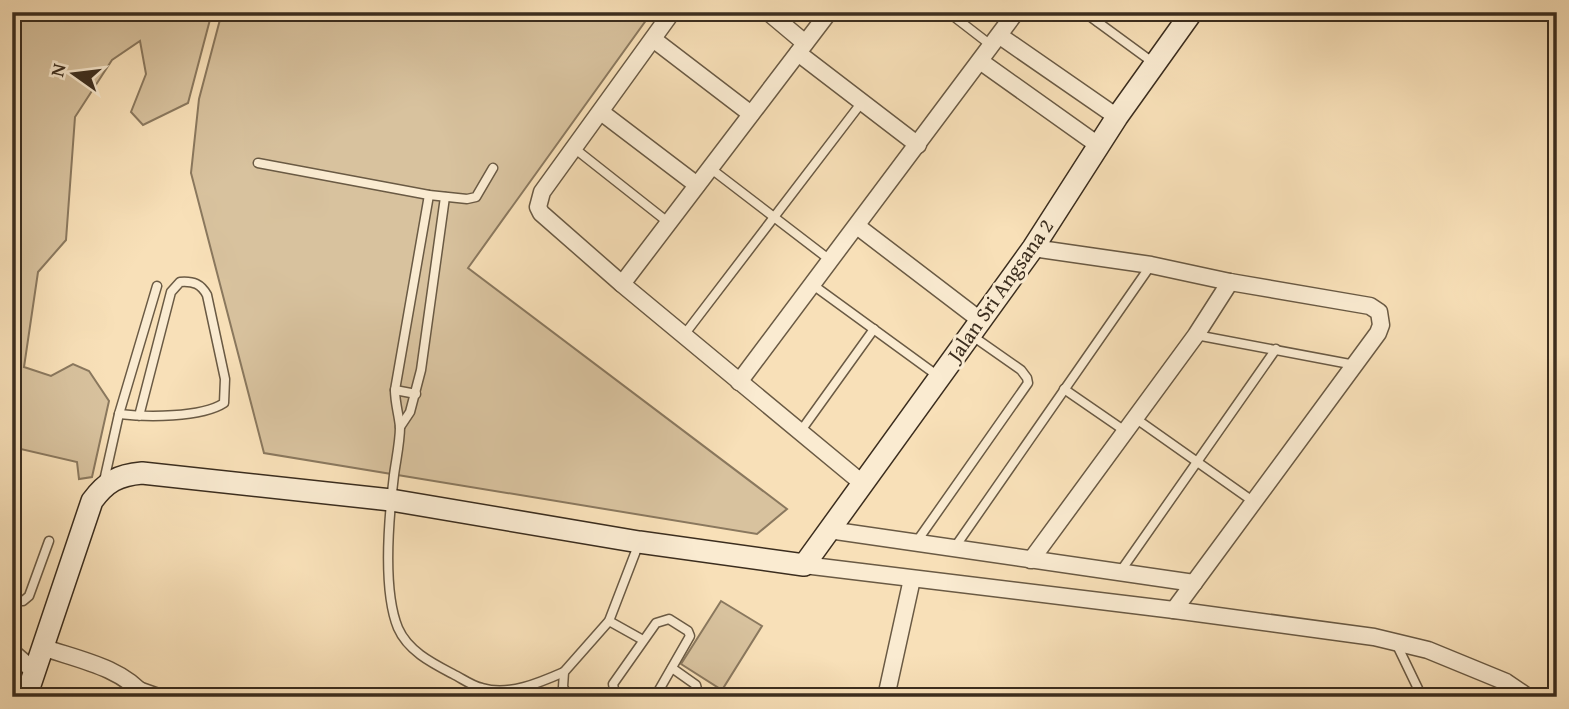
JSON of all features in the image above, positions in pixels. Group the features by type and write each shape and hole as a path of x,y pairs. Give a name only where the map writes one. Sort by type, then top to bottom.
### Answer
{"street":[{"path":"673,12 542,192 538,207 541,214 622,284 862,483"},
{"path":"768,12 802,48 862,102 918,145"},
{"path":"622,284 828,12"},
{"path":"739,382 1016,12"},
{"name":"Jalan Sri Angsana 2","path":"804,565 1032,248 1098,145 1192,12"},
{"path":"653,39 751,114"},
{"path":"996,41 1117,117"},
{"path":"980,61 1098,145"},
{"path":"601,112 697,186"},
{"path":"857,226 975,327"},
{"path":"1032,248 1151,265 1230,282 1370,306 1379,312 1381,325 1355,365 1174,610"},
{"path":"1031,560 1196,335 1230,282"},
{"path":"26,697 85,516 102,488 122,476 142,473 391,500 639,542 1395,641 1428,650 1484,672 1526,696"},
{"path":"829,530 1194,583"},
{"path":"886,697 912,579"},
{"path":"42,647 104,668 140,691"},
{"path":"12,652 34,671"}],"lane":[{"path":"948,12 996,41"},
{"path":"1084,12 1155,64"},
{"path":"1098,22 1105,12"},
{"path":"684,335 862,102"},
{"path":"574,148 668,223"},
{"path":"258,163 429,195 467,199 476,197 493,168"},
{"path":"710,168 831,261"},
{"path":"429,195 395,390 400,427 391,500 388,587 398,627 406,641 425,660 494,694 531,685 564,672 609,621 639,542"},
{"path":"400,427 410,412 416,394 445,197"},
{"path":"954,550 1151,265"},
{"path":"119,414 139,416 200,411 217,407 224,402 225,379 207,295 203,287 196,283 180,282 171,292 139,416"},
{"path":"813,285 939,377"},
{"path":"102,488 119,414 158,286"},
{"path":"915,544 1028,383 1021,370 975,327"},
{"path":"799,432 874,329"},
{"path":"1196,335 1355,365"},
{"path":"1120,572 1276,349"},
{"path":"1065,389 1125,431"},
{"path":"395,390 416,394"},
{"path":"1135,418 1254,502"},
{"path":"12,601 23,601 29,596 49,541"},
{"path":"619,697 615,694 614,684 643,640 660,620 669,619 688,631 690,636 655,697"},
{"path":"609,621 643,640"},
{"path":"1395,641 1422,697"},
{"path":"672,668 696,685 699,697"},
{"path":"564,672 563,687 569,697"},
{"path":"140,691 170,697"}],"shaded area":[{"path":"12,12 147,12 157,18 160,12 212,12 188,103 143,125 131,112 146,74 140,41 112,60 75,117 66,240 38,272 24,367 51,376 73,364 89,371 109,401 92,477 79,479 77,462 12,447"},
{"path":"222,12 652,12 468,268 787,509 757,534 264,453 191,173 199,99"},
{"path":"721,601 762,626 722,690 681,664"}]}
